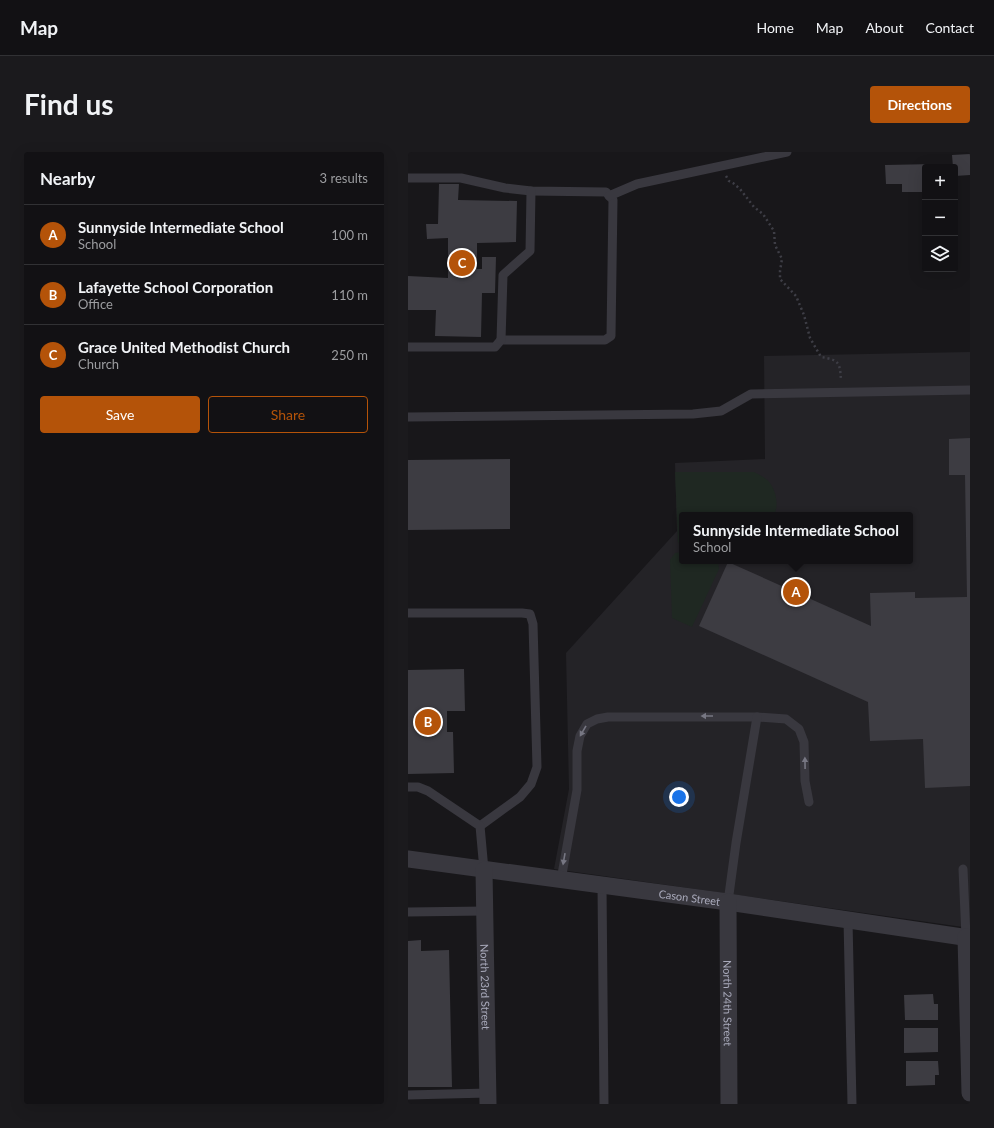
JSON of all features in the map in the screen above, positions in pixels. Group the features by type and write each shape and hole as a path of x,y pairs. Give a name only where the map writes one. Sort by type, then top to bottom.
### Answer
{"street":[{"name":"Cason Street","path":"408,859 728,902 968,938"},
{"name":"North 23rd Street","path":"484,870 488,1099"},
{"name":"North 24th Street","path":"728,902 729,1104"},
{"path":"968,938 970,1093"}],"lane":[{"path":"609,196 637,184 787,152"},
{"path":"408,178 461,178 505,188 531,191 606,192 613,200 611,336 606,340 501,340"},
{"path":"408,347 495,347 501,340 503,275 530,250 531,191"},
{"path":"408,417 693,414 721,411 751,394 970,390"},
{"path":"408,613 530,614 533,624 537,767 531,784 520,797 480,826"},
{"path":"561,880 577,790 577,751 580,736 587,724 597,719 608,717 757,717 786,719 799,729 804,742 805,781 809,802"},
{"path":"728,902 736,843 757,717"},
{"path":"408,787 418,787 428,791 480,826"},
{"path":"480,826 484,870"},
{"path":"963,869 968,938"},
{"path":"602,885 604,1104"},
{"path":"408,912 485,911"},
{"path":"848,920 852,1104"},
{"path":"408,1095 488,1099"}],"path":[{"path":"720,166 729,182 733,183 740,189 754,207 764,214 774,231 775,245 782,259 780,279 796,296 804,315 810,338 817,352 821,357 833,359 837,362 840,369 841,392"}],"shaded area":[{"path":"970,352 970,928 554,869 569,789 566,653 677,531 675,463 765,459 764,356"},
{"path":"675,472 754,472 766,479 772,486 776,496 777,506 776,512 679,512 679,544"},
{"path":"679,552 679,564 718,564 719,569 692,627 672,618 670,560 675,553"}],"building":[{"path":"970,154 970,175 958,176 958,164 953,164 952,155"},
{"path":"922,164 922,192 902,192 902,184 886,184 885,165"},
{"path":"439,184 459,184 458,200 517,201 516,242 477,243 477,269 482,269 482,257 496,257 495,293 482,293 481,337 435,336 436,310 408,310 408,276 448,278 448,238 427,239 426,224 438,224"},
{"path":"970,438 970,786 925,788 923,739 870,741 868,702 699,626 727,564 732,564 871,626 870,593 915,592 915,598 967,597 965,475 949,475 949,439"},
{"path":"510,459 510,529 408,530 408,460"},
{"path":"464,669 465,711 447,711 447,732 453,732 454,773 408,774 408,670"},
{"path":"421,940 421,951 449,950 452,1087 408,1087 408,941"},
{"path":"933,994 934,1004 938,1004 938,1020 905,1020 904,995"},
{"path":"904,1028 938,1028 938,1052 904,1053"},
{"path":"906,1061 938,1061 939,1075 935,1075 935,1085 906,1086"}],"place":[{"name":"Grace United Methodist Church","path":"462,263"},
{"name":"Sunnyside Intermediate School","path":"796,592"},
{"name":"Lafayette School Corporation","path":"428,722"}]}
